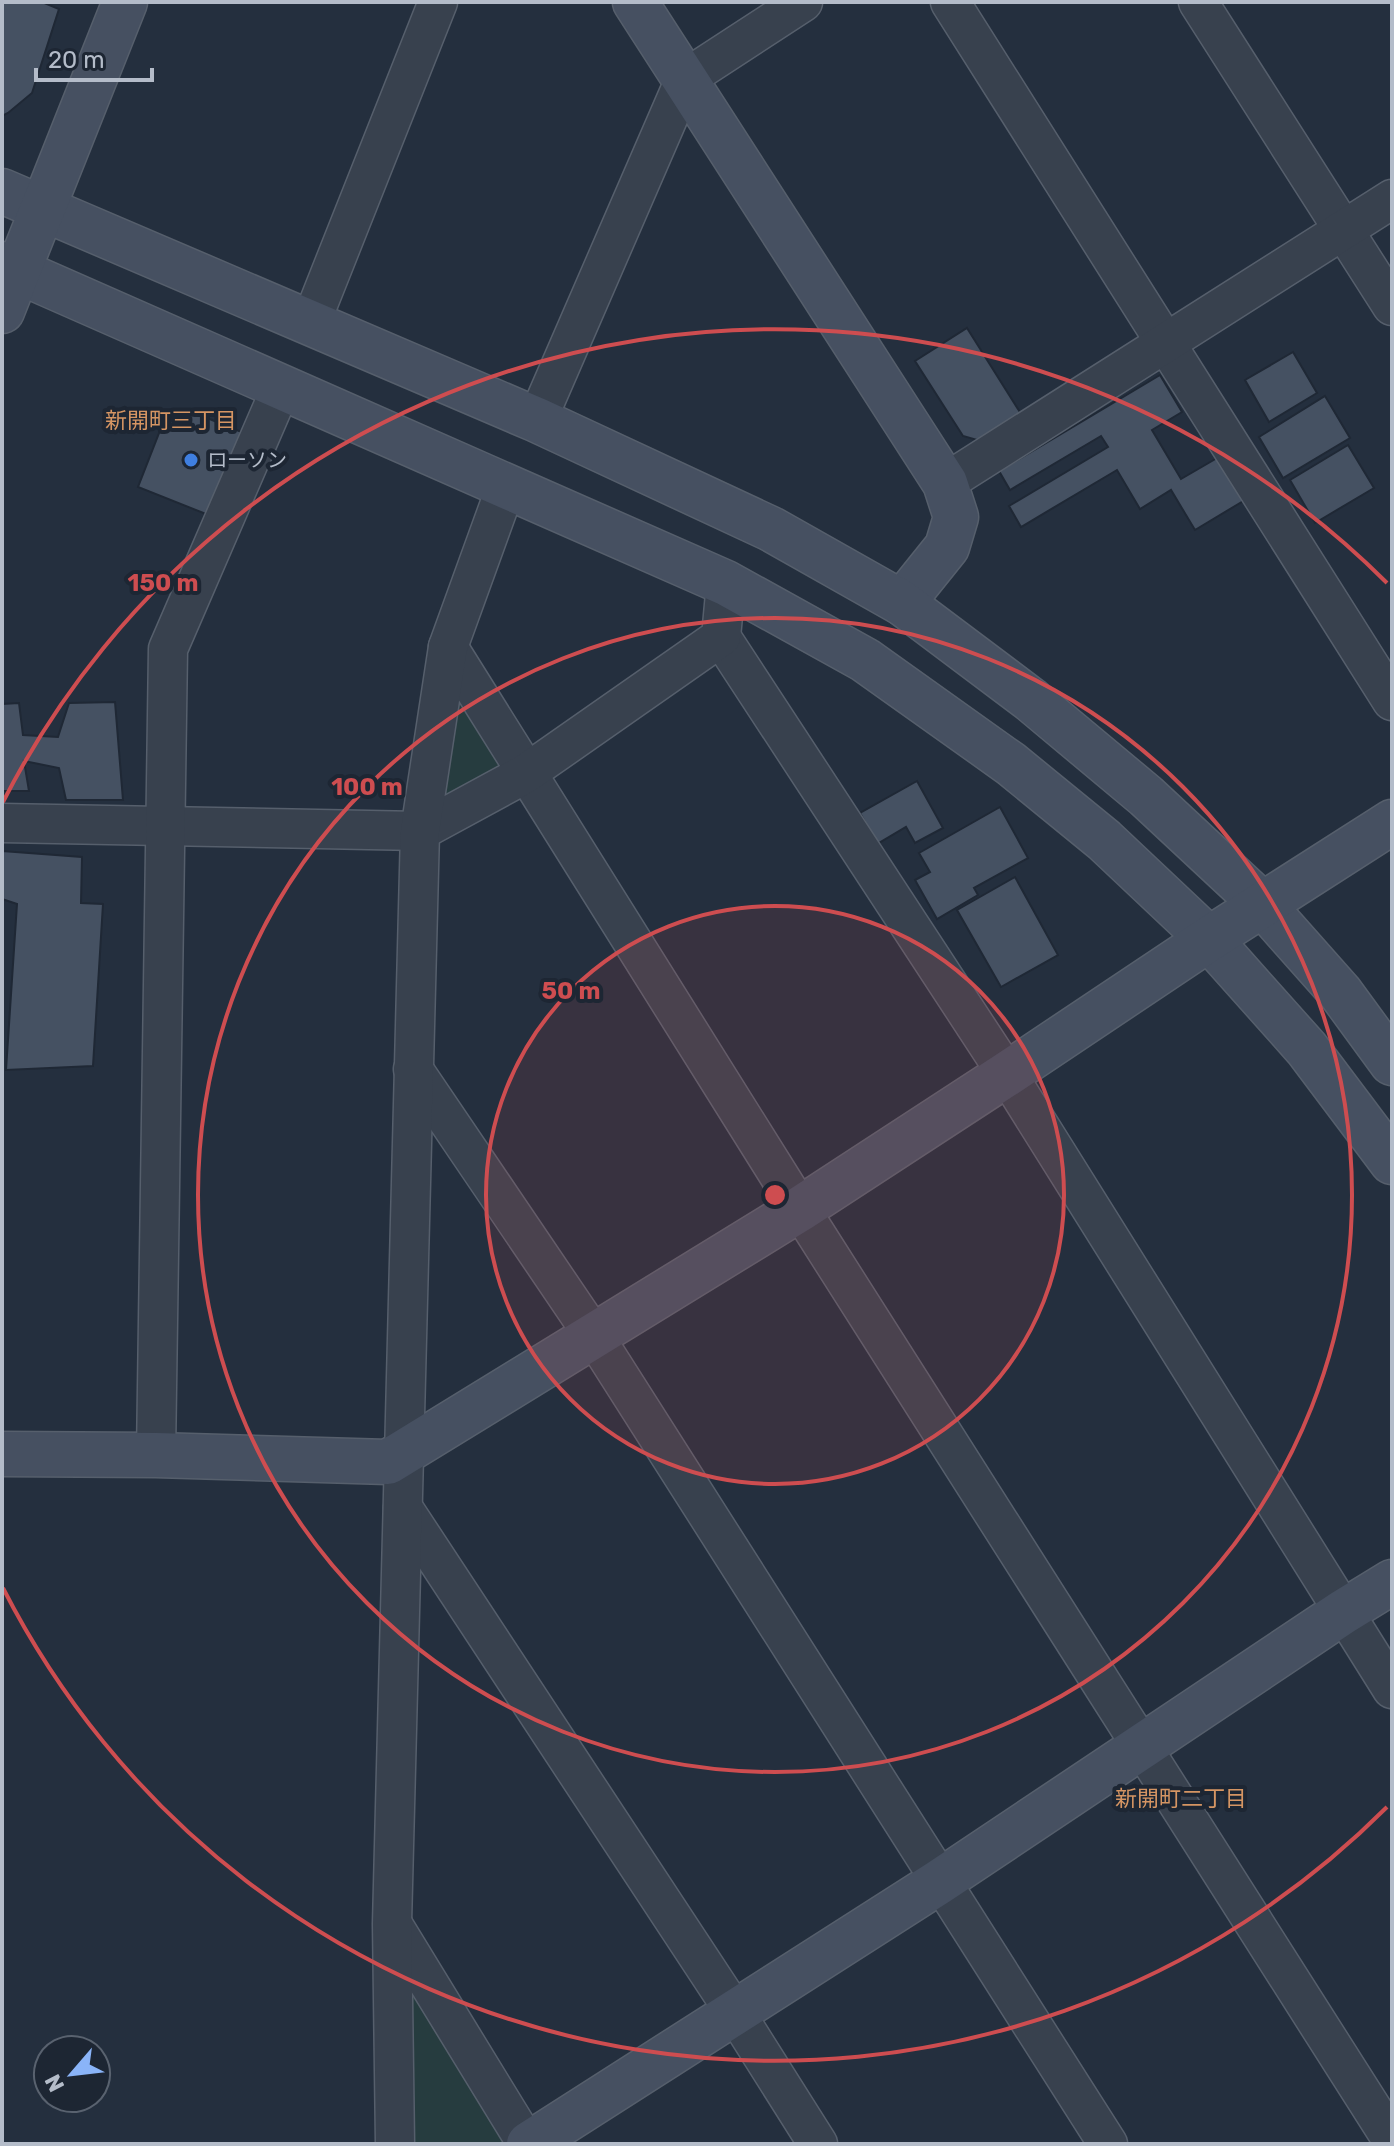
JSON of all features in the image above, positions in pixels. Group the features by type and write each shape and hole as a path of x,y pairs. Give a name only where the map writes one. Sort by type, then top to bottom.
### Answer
{"street":[{"path":"2,311 10,267 41,208 125,2"},
{"path":"311,322 438,2"},
{"path":"635,2 945,483 956,517 947,547 902,603"},
{"path":"537,420 685,79 803,2"},
{"path":"950,2 1392,701"},
{"path":"1198,2 1392,306"},
{"path":"2,191 537,420 771,529 902,603 1054,719 1146,796 1262,904 1340,992 1392,1063"},
{"path":"945,483 1392,199"},
{"path":"10,267 726,583 865,660 1011,764 1104,840 1209,939 1307,1049 1392,1162"},
{"path":"156,1455 168,649 281,388"},
{"path":"395,2144 392,1924 420,831 448,647 507,484"},
{"path":"726,583 721,637 1007,1074 1392,1689"},
{"path":"2,823 420,831 525,774 721,637"},
{"path":"448,647 800,1209 1392,2140"},
{"path":"2,1454 388,1462 800,1209 1262,904 1392,822"},
{"path":"413,1069 594,1336 1108,2144"},
{"path":"403,1508 818,2144"},
{"path":"392,1924 528,2144 939,1882 1392,1582"}],"green space":[{"path":"448,647 525,774 420,831"},
{"path":"392,1924 527,2144 395,2144"}],"building":[{"path":"2,2 42,2 59,9 32,93 2,116"},
{"path":"967,328 1023,417 984,442 963,436 915,361"},
{"path":"1293,352 1317,393 1269,422 1245,380"},
{"path":"1160,375 1182,412 1152,430 1181,479 1224,454 1250,497 1195,530 1171,490 1140,509 1117,470 1021,527 1009,506 1108,447 1101,436 1010,490 999,471"},
{"path":"1325,396 1350,438 1283,478 1259,437"},
{"name":"ローソン","path":"185,409 244,433 211,516 138,487 163,423"},
{"path":"1348,445 1374,488 1315,523 1290,480"},
{"path":"115,702 123,800 66,800 59,768 24,761 29,791 2,791 2,704 19,703 23,735 58,737 69,703"},
{"path":"917,781 943,828 915,843 906,827 877,844 860,813"},
{"path":"1000,807 1028,858 974,888 978,895 937,919 915,880 930,872 919,853"},
{"path":"2,851 82,857 81,903 103,904 93,1066 6,1070 17,904 2,899"},
{"path":"1015,877 1058,955 1001,987 957,910"}],"place":[{"name":"ローソン","path":"191,460"}],"district":[{"name":"新開町三丁目","path":"171,420"},
{"name":"新開町二丁目","path":"1181,1798"}]}
